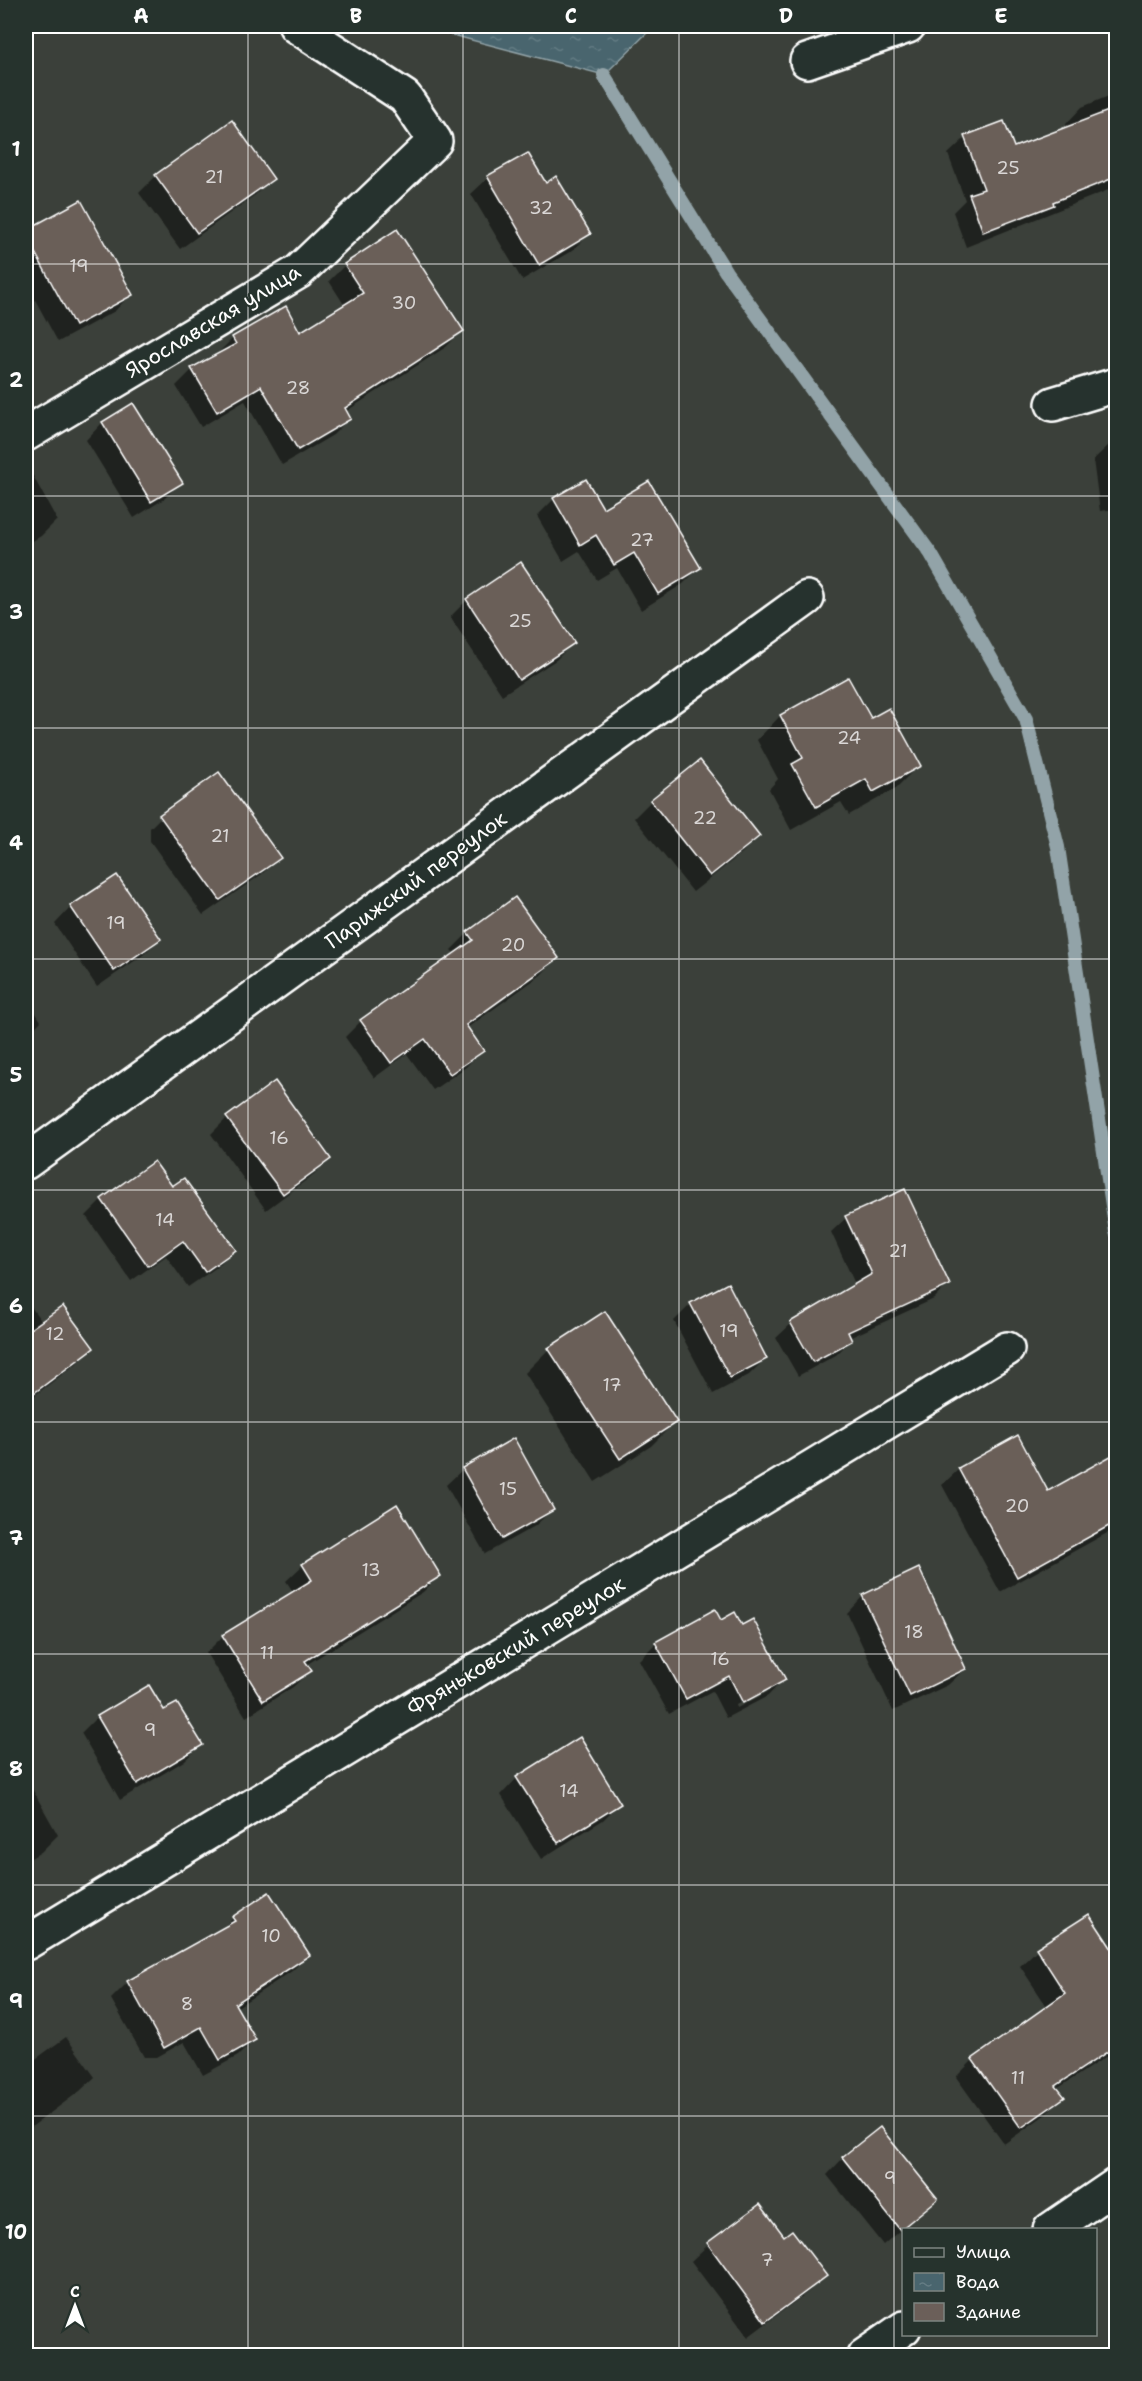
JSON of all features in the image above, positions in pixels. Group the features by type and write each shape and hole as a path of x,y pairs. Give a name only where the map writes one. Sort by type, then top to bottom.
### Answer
{"street":[{"name":"Ярославская улица","path":"26,434 298,272 435,141 405,97 296,26"},
{"path":"807,61 908,26"},
{"path":"1053,404 1116,385"},
{"name":"Парижский переулок","path":"26,1162 807,598"},
{"name":"Фряньковский переулок","path":"26,1943 1007,1348"},
{"path":"1052,2228 1116,2185"},
{"path":"864,2355 902,2329"}],"water":[{"path":"418,26 654,26 604,75"}],"building":[{"path":"1116,108 1116,177 1053,202 1054,205 983,232 969,194 984,189 964,136 1004,121 1014,147"},
{"path":"232,120 274,179 197,233 155,175"},
{"path":"528,153 546,183 556,176 591,234 539,265 487,176"},
{"path":"81,200 133,295 75,326 26,236 26,230"},
{"path":"397,229 464,331 345,408 351,419 298,450 261,386 217,412 191,368 236,344 232,337 286,306 300,332 363,293 344,264"},
{"path":"133,403 183,483 151,502 102,422"},
{"path":"586,479 603,508 649,481 701,568 658,594 634,553 614,565 596,535 580,545 553,498"},
{"path":"521,562 575,643 519,680 466,599"},
{"path":"848,677 871,718 889,708 921,766 873,792 866,779 816,807 792,764 803,758 780,715"},
{"path":"700,760 760,836 710,876 650,800"},
{"path":"219,772 281,858 220,900 159,815"},
{"path":"117,875 161,939 114,971 70,906"},
{"path":"515,897 559,958 466,1025 484,1051 450,1074 425,1039 391,1063 360,1020 473,940 467,932"},
{"path":"275,1081 331,1159 283,1194 226,1117"},
{"path":"154,1161 172,1186 184,1178 236,1250 205,1272 183,1241 148,1266 101,1199"},
{"path":"905,1189 950,1285 848,1332 852,1341 813,1362 790,1322 872,1274 845,1216"},
{"path":"728,1283 767,1359 730,1378 690,1303"},
{"path":"63,1306 94,1348 26,1399 26,1332"},
{"path":"605,1311 677,1422 620,1459 548,1348"},
{"path":"1018,1435 1048,1491 1116,1453 1116,1522 1017,1577 958,1468"},
{"path":"514,1438 554,1510 502,1539 462,1468"},
{"path":"397,1504 441,1576 305,1661 312,1671 263,1701 222,1635 312,1580 302,1564"},
{"path":"919,1568 966,1669 910,1696 862,1595"},
{"path":"715,1609 721,1620 735,1612 742,1625 753,1619 786,1680 743,1703 729,1676 686,1699 655,1642"},
{"path":"149,1685 164,1710 177,1703 203,1745 137,1784 97,1716"},
{"path":"580,1737 621,1804 558,1843 516,1777"},
{"path":"269,1892 310,1955 235,2004 256,2040 220,2060 201,2027 164,2048 127,1981 235,1921 232,1917"},
{"path":"1089,1914 1116,1955 1116,2046 1056,2086 1065,2097 1021,2128 972,2059 1065,1993 1036,1948"},
{"path":"880,2127 938,2199 900,2230 842,2157"},
{"path":"760,2204 784,2236 792,2230 827,2276 765,2322 707,2243"}],"waterway":[{"path":"604,75 726,272 931,554 1026,719 1058,847 1116,1232"}]}
